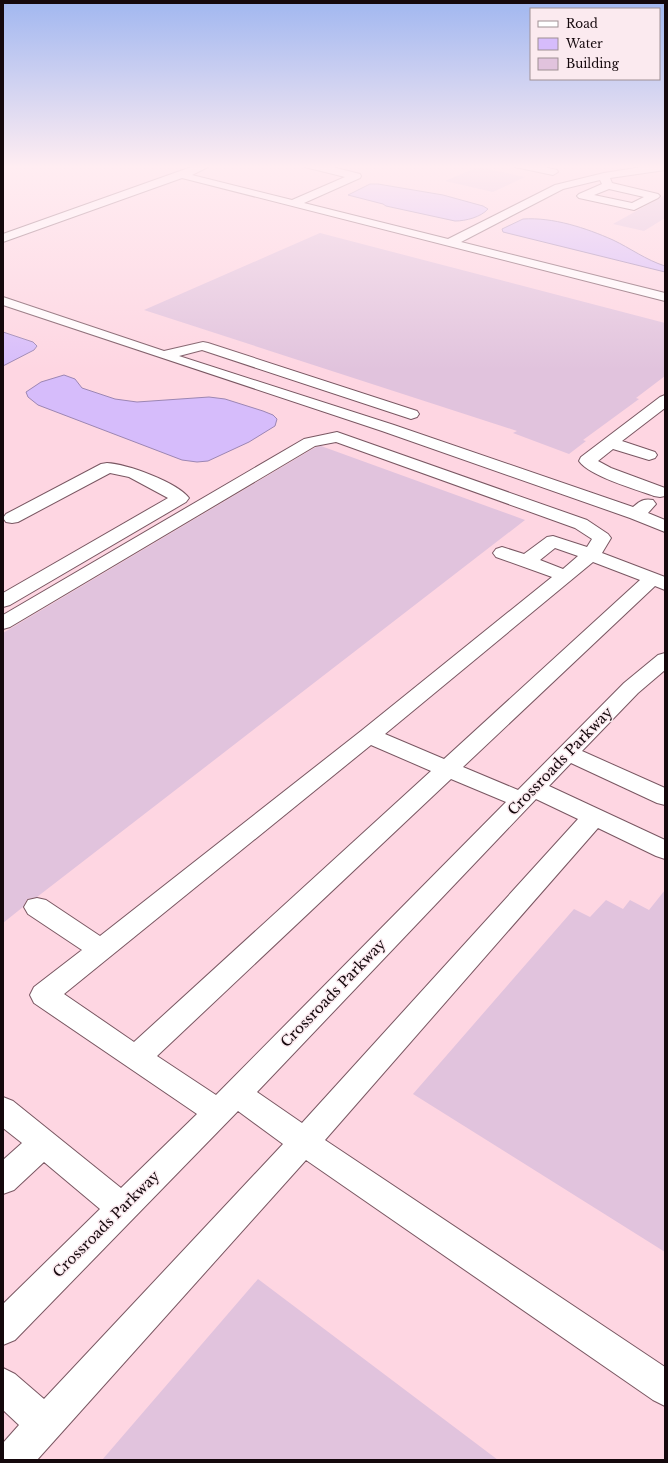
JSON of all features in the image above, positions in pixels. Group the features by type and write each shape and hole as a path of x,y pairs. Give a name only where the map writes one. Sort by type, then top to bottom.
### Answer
{"street":[{"path":"3,238 16,233"},
{"path":"416,233 665,297"},
{"path":"451,242 468,233"},
{"path":"3,300 163,355 388,428 636,514 665,527"},
{"path":"163,355 203,346 411,414 388,428"},
{"path":"636,514 662,490 605,472 587,461 665,400"},
{"path":"3,623 310,442 337,437 580,524 602,538 592,555 369,736 44,995 218,1112"},
{"path":"610,443 649,455"},
{"path":"3,601 180,498 158,484 118,468 107,468 12,518"},
{"path":"136,1058 448,768 659,581 553,541 527,561"},
{"path":"502,552 565,576"},
{"name":"Crossroads Parkway","path":"3,1328 218,1112 631,688 665,659"},
{"path":"369,736 430,763 594,817 665,850"},
{"path":"567,753 665,797"},
{"path":"12,1460 304,1142 594,817"},
{"path":"37,907 102,949"},
{"path":"236,1093 304,1142 665,1388"},
{"path":"3,1110 122,1208"},
{"path":"3,1180 43,1143"},
{"path":"3,1386 44,1424"}],"water":[{"path":"508,233 597,233 613,240 651,261 665,266 665,272"},
{"path":"3,332 33,342 37,346 34,350 3,366"},
{"path":"64,375 75,379 82,388 115,399 137,402 209,397 225,399 263,411 273,415 277,419 275,426 249,442 208,461 197,462 182,460 38,405 28,397 26,392 41,382"}],"building":[{"path":"321,233 665,323 665,376 636,398 639,399 583,440 586,441 569,454 513,433 517,431 144,310"},
{"path":"321,446 525,520 37,897 27,899 23,907 3,923 3,633 316,447"},
{"path":"665,890 665,1252 413,1094 574,909 590,917 606,900 623,909 630,900 649,910"},
{"path":"258,1279 498,1460 102,1460"}]}
